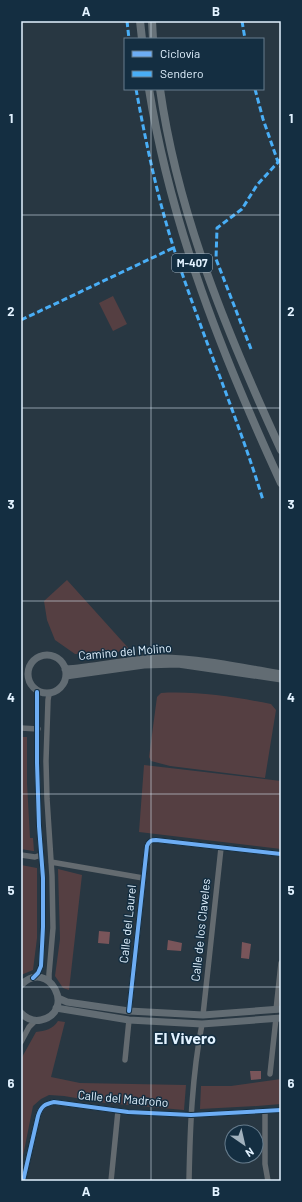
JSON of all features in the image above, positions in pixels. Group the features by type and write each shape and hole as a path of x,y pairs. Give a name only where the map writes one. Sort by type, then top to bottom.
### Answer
{"highway":[{"path":"140,21 142,38"},
{"path":"152,21 153,38"},
{"name":"M-407","path":"149,90 163,164 181,231 201,290 221,341 281,483"},
{"name":"M-407","path":"160,90 174,163 211,287 246,374 281,450"}],"main road":[{"path":"38,656 55,656 62,661 66,672 65,682 61,688 49,694 37,692 24,677 24,669 38,656"},
{"name":"Camino del Molino","path":"66,672 154,659 178,658 281,674"},
{"name":"Camino del Molino","path":"66,672 144,665 178,664 281,680"},
{"path":"21,985 25,981 33,978 42,978 49,981 55,987 58,998 56,1008 49,1017 36,1020 22,1016"},
{"path":"58,998 68,1002 129,1011 203,1015 278,1010"},
{"path":"56,1008 129,1020 202,1024 279,1018"}],"street":[{"path":"33,978 38,973 41,966 43,927 43,878 36,763 38,729 37,692"},
{"path":"49,694 46,761 53,928 49,981"},
{"path":"21,728 38,729"},
{"name":"Calle del Laurel","path":"129,1011 143,878 147,846 149,842 152,840 220,848"},
{"path":"220,848 281,854"},
{"name":"Calle de los Claveles","path":"203,1015 220,848"},
{"path":"21,855 35,857 41,855"},
{"path":"51,862 143,878"},
{"path":"278,1010 281,963"},
{"path":"270,1074 279,1018"},
{"path":"21,1042 29,1027 36,1020"},
{"path":"125,1060 129,1020"},
{"path":"189,1181 194,1071 202,1024"},
{"name":"Calle del Madroño","path":"23,1181 38,1116 41,1108 46,1104 54,1102 118,1111 191,1114 264,1112 281,1110"},
{"path":"111,1181 118,1111"},
{"path":"264,1112 265,1164 268,1181"}],"shaded area":[{"path":"113,296 127,324 113,331 99,303"},
{"path":"67,580 131,651 75,654 55,640 47,620 44,601"},
{"path":"161,693 216,695 271,704 276,710 265,778 170,766 151,761 149,757 157,697"},
{"path":"21,737 27,737 27,783 30,838 33,838 34,851 21,849"},
{"path":"144,765 281,781 281,849 139,832"},
{"path":"21,865 37,868 37,938 33,970 21,975"},
{"path":"58,869 82,875 69,990 63,988 55,976 60,939"},
{"path":"99,931 110,932 109,944 98,943"},
{"path":"168,940 182,943 181,951 167,950"},
{"path":"242,942 251,944 249,959 241,958"},
{"path":"58,1021 65,1022 51,1077 80,1083 186,1085 184,1110 106,1103 49,1095 41,1099 33,1106 21,1166 21,1059 36,1032 43,1031 54,1026"},
{"path":"250,1071 261,1071 261,1079 251,1080"},
{"path":"281,1079 281,1104 200,1109 201,1086 231,1086"}],"marked path":[{"path":"127,21 129,38"},
{"path":"242,21 245,38"},
{"path":"136,90 152,169 174,249 253,468 263,500"},
{"path":"255,90 263,119 281,167"},
{"path":"251,349 216,259 217,228 242,209 257,185 281,159"},
{"path":"21,320 173,248"}],"cycle path":[{"path":"33,978 38,973 41,966 43,927 43,878 39,826 37,763 37,692"},
{"path":"129,1011 147,846 149,842 156,840 281,854"},
{"path":"23,1181 40,1110 44,1106 54,1102 128,1112 191,1115 281,1110"}],"district":[{"name":"El Vivero","path":"185,1038"}]}
